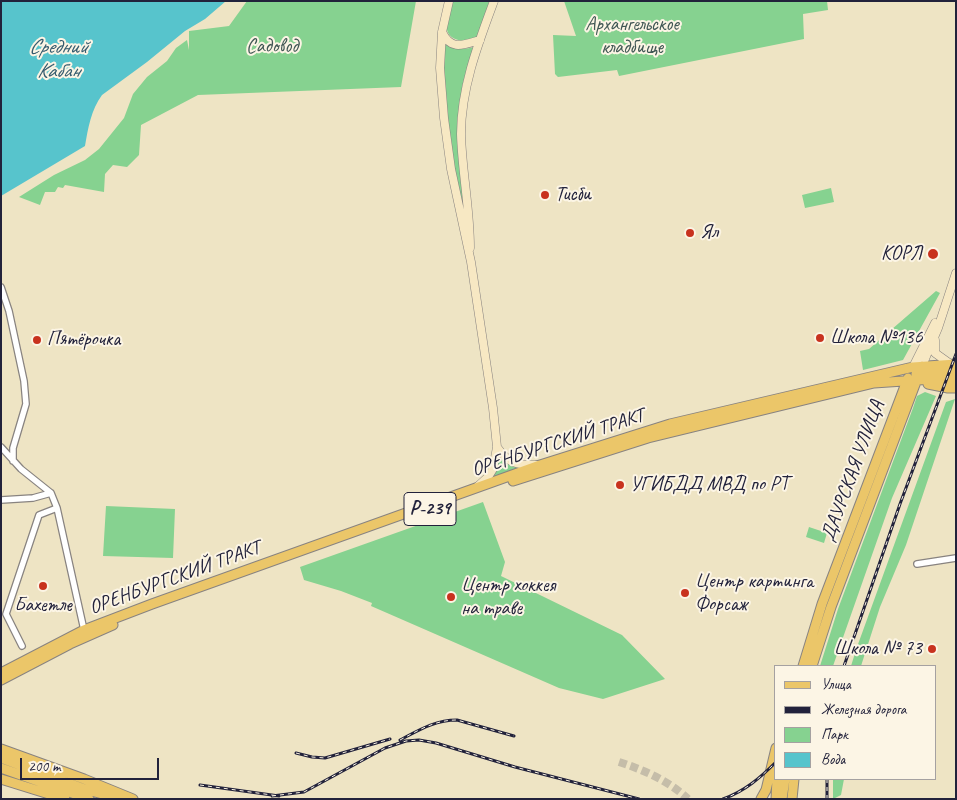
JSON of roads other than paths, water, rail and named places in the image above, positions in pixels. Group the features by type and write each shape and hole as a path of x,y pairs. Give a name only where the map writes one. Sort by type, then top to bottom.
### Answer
{"main road":[{"path":"915,374 952,363"},
{"path":"915,374 956,372"},
{"path":"915,374 933,379 956,380"},
{"path":"915,374 948,388 956,388"},
{"name":"ОРЕНБУРГСКИЙ ТРАКТ","path":"1,680 70,644 124,620 482,490 656,436 915,374"},
{"name":"ОРЕНБУРГСКИЙ ТРАКТ","path":"1,673 84,630 540,465 670,424 915,374"},
{"name":"ДАУРСКАЯ УЛИЦА","path":"803,665 915,374"},
{"name":"ДАУРСКАЯ УЛИЦА","path":"812,665 826,605"},
{"path":"1,749 84,778 133,799"},
{"path":"761,799 766,790 774,756"},
{"path":"1,758 87,790 123,799"},
{"path":"1,768 88,799"},
{"path":"1,779 65,799"},
{"path":"776,799 780,780"},
{"path":"780,780 782,799"},
{"path":"792,799 794,780"}],"street":[{"path":"449,1 442,32 440,68 444,118 451,169 470,262 497,447 493,469 488,477 474,489"},
{"path":"470,262 470,225 461,133 466,88 494,1"},
{"path":"442,32 446,40 456,45 480,40"},
{"name":"ДАУРСКАЯ УЛИЦА","path":"915,374 938,328 956,273"},
{"path":"1,287 9,311 24,381 26,404 13,448 13,461"},
{"name":"ДАУРСКАЯ УЛИЦА","path":"915,374 949,294"},
{"path":"938,328 934,345 935,353 952,363"},
{"path":"1,447 21,469 51,493 57,508 84,630"},
{"path":"497,447 509,461 516,464 540,465"},
{"path":"1,500 33,498 51,493"},
{"path":"22,646 6,614 39,515 57,508"},
{"path":"917,564 956,558"},
{"path":"771,799 780,780"}],"water":[{"name":"Средний Кабан","path":"1,1 226,1 205,19 185,31 102,95 93,113 85,146 1,196"}],"tunnel":[{"path":"619,762 656,777 688,799"}],"railway":[{"path":"844,665 900,504 956,354"},
{"path":"400,740 421,729 449,720 457,720 514,736"},
{"path":"296,753 325,758 390,739"},
{"path":"272,796 304,792 385,748 406,741 419,740 436,743 515,767 639,799"},
{"path":"723,799 752,784 774,764"},
{"path":"827,780 827,799"},
{"path":"200,785 279,796"}],"place":[{"name":"Тисби","path":"545,195"},
{"name":"Ял","path":"690,233"},
{"name":"КОРЛ","path":"933,254"},
{"name":"Школа №136","path":"820,338"},
{"name":"Пятёрочка","path":"37,340"},
{"name":"УГИБДД МВД по РТ","path":"620,485"},
{"name":"Бахетле","path":"43,586"},
{"name":"Центр картинга Форсаж","path":"685,593"},
{"name":"Центр хоккея на траве","path":"451,597"},
{"name":"Школа № 73","path":"932,649"}],"park label":[{"name":"Архангельское кладбище","path":"632,36"},
{"name":"Садовод","path":"272,47"}]}
